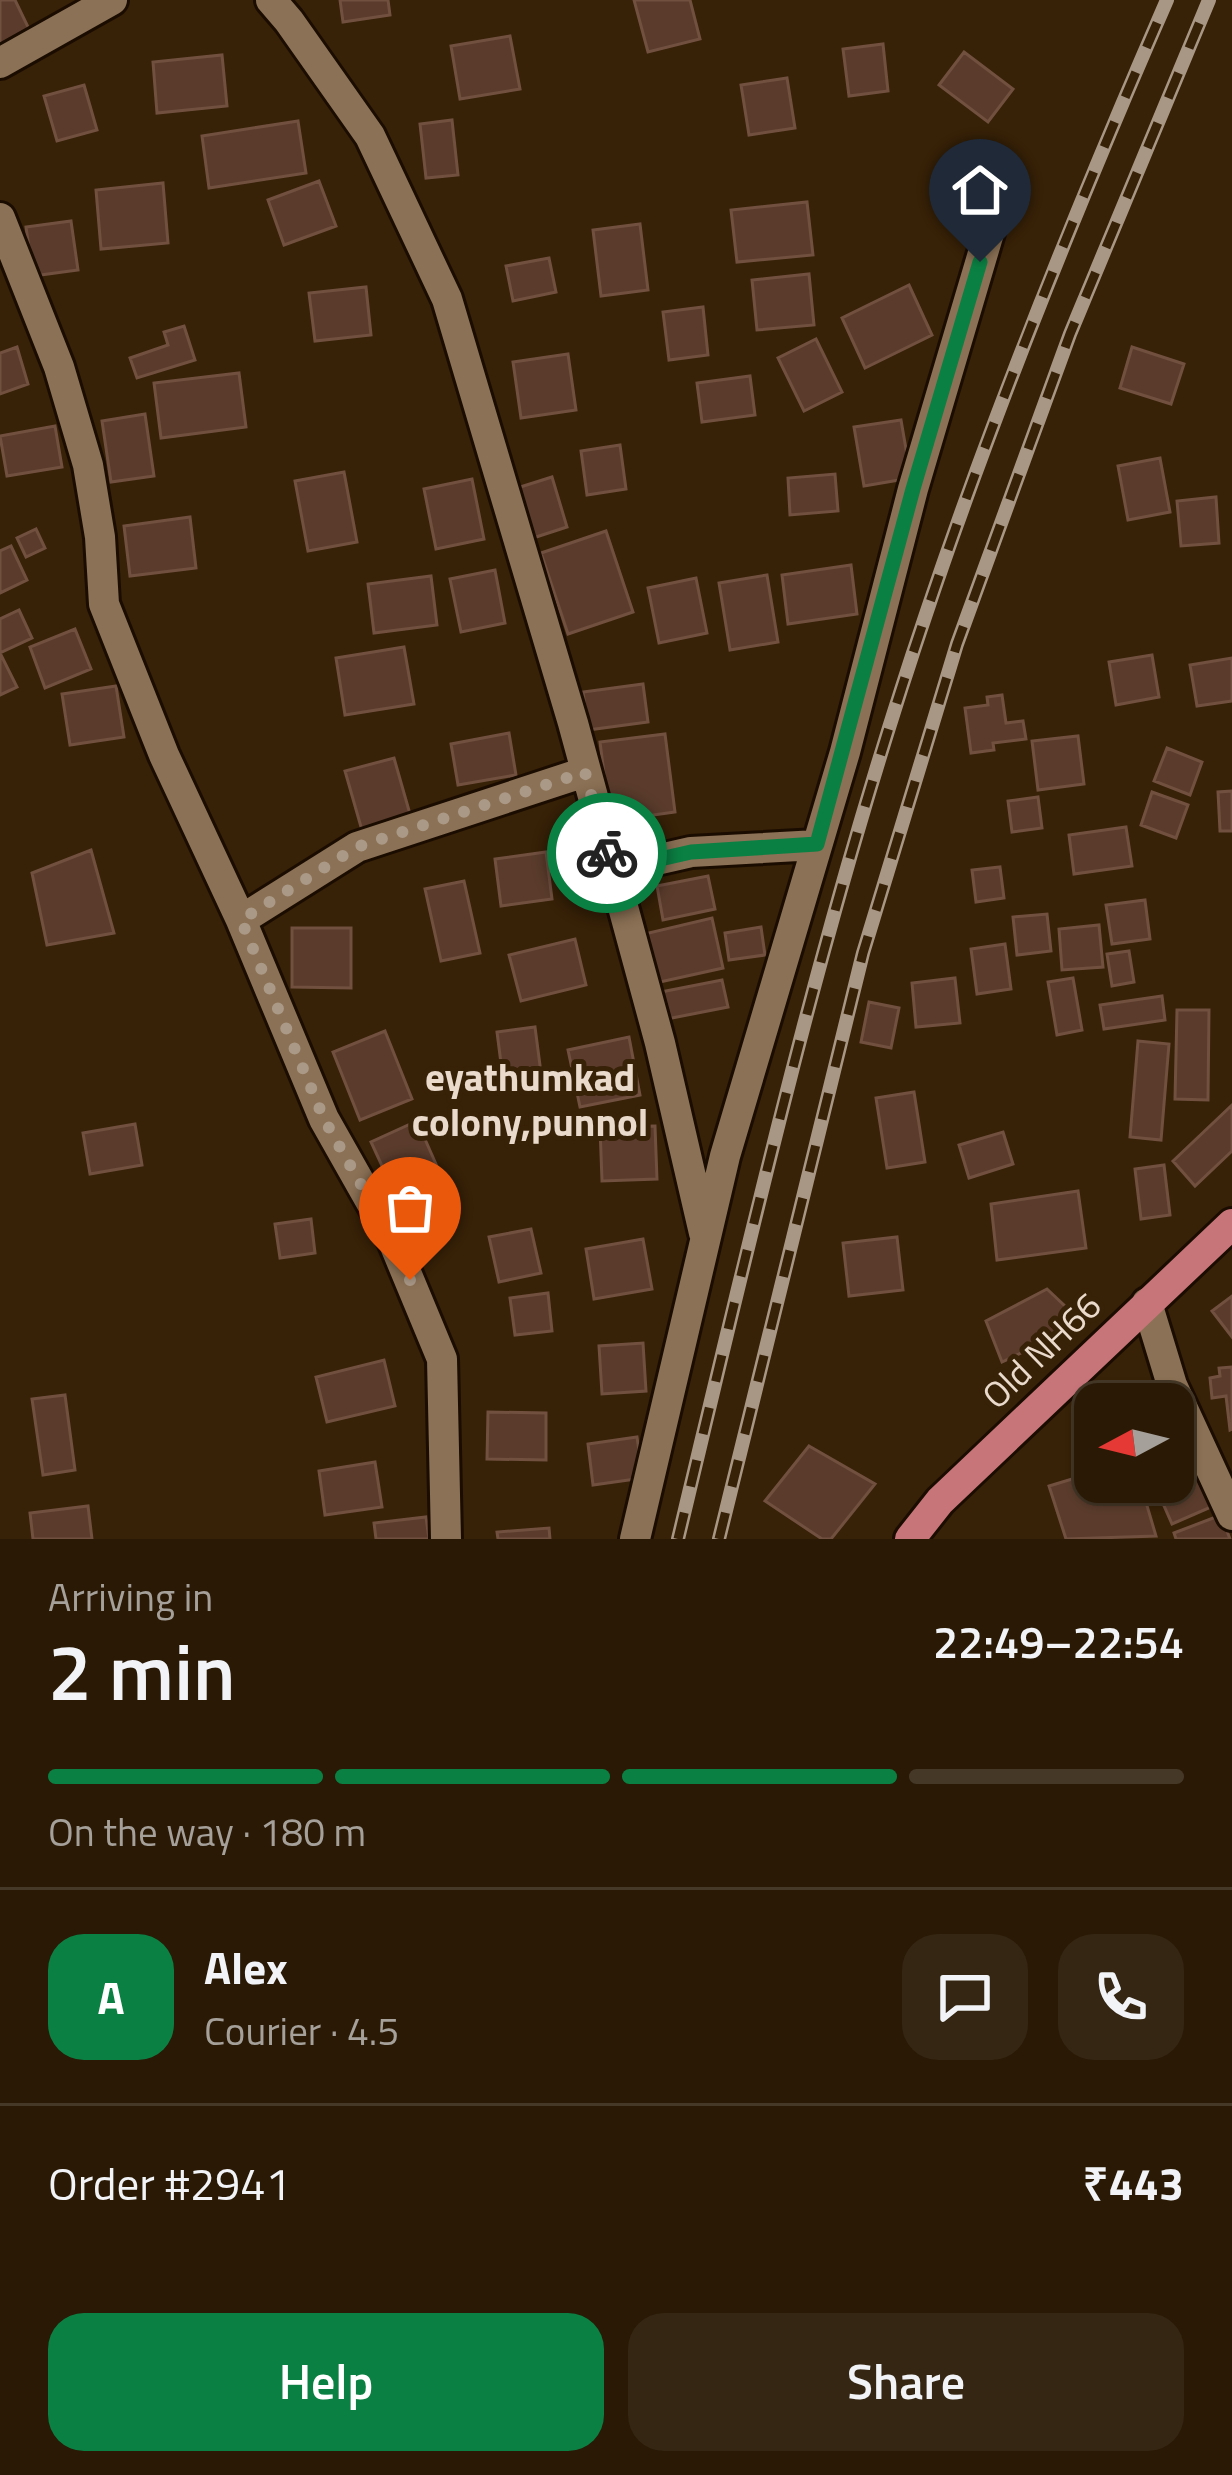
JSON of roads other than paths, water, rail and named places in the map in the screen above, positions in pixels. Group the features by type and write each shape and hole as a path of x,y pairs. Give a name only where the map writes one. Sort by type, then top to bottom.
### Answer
{"main road":[{"name":"Old NH66","path":"910,1539 940,1501 1232,1224"}],"street":[{"path":"0,63 112,0"},
{"path":"271,0 370,136 447,299 660,1042 706,1239"},
{"path":"634,1539 725,1156 994,216"},
{"path":"0,218 59,367 88,464 100,537 104,604 164,754 241,920 324,1119 393,1241 442,1359 446,1539"},
{"path":"241,920 357,847 585,772"},
{"path":"612,870 691,852 817,844"},
{"path":"1147,1303 1172,1385 1232,1515"}],"railway":[{"path":"678,1539 791,1075 888,730 1009,383 1167,0"},
{"path":"719,1539 863,953 957,644 1070,334 1209,0"}],"district":[{"name":"eyathumkad colony,punnol","path":"530,1098"}]}
